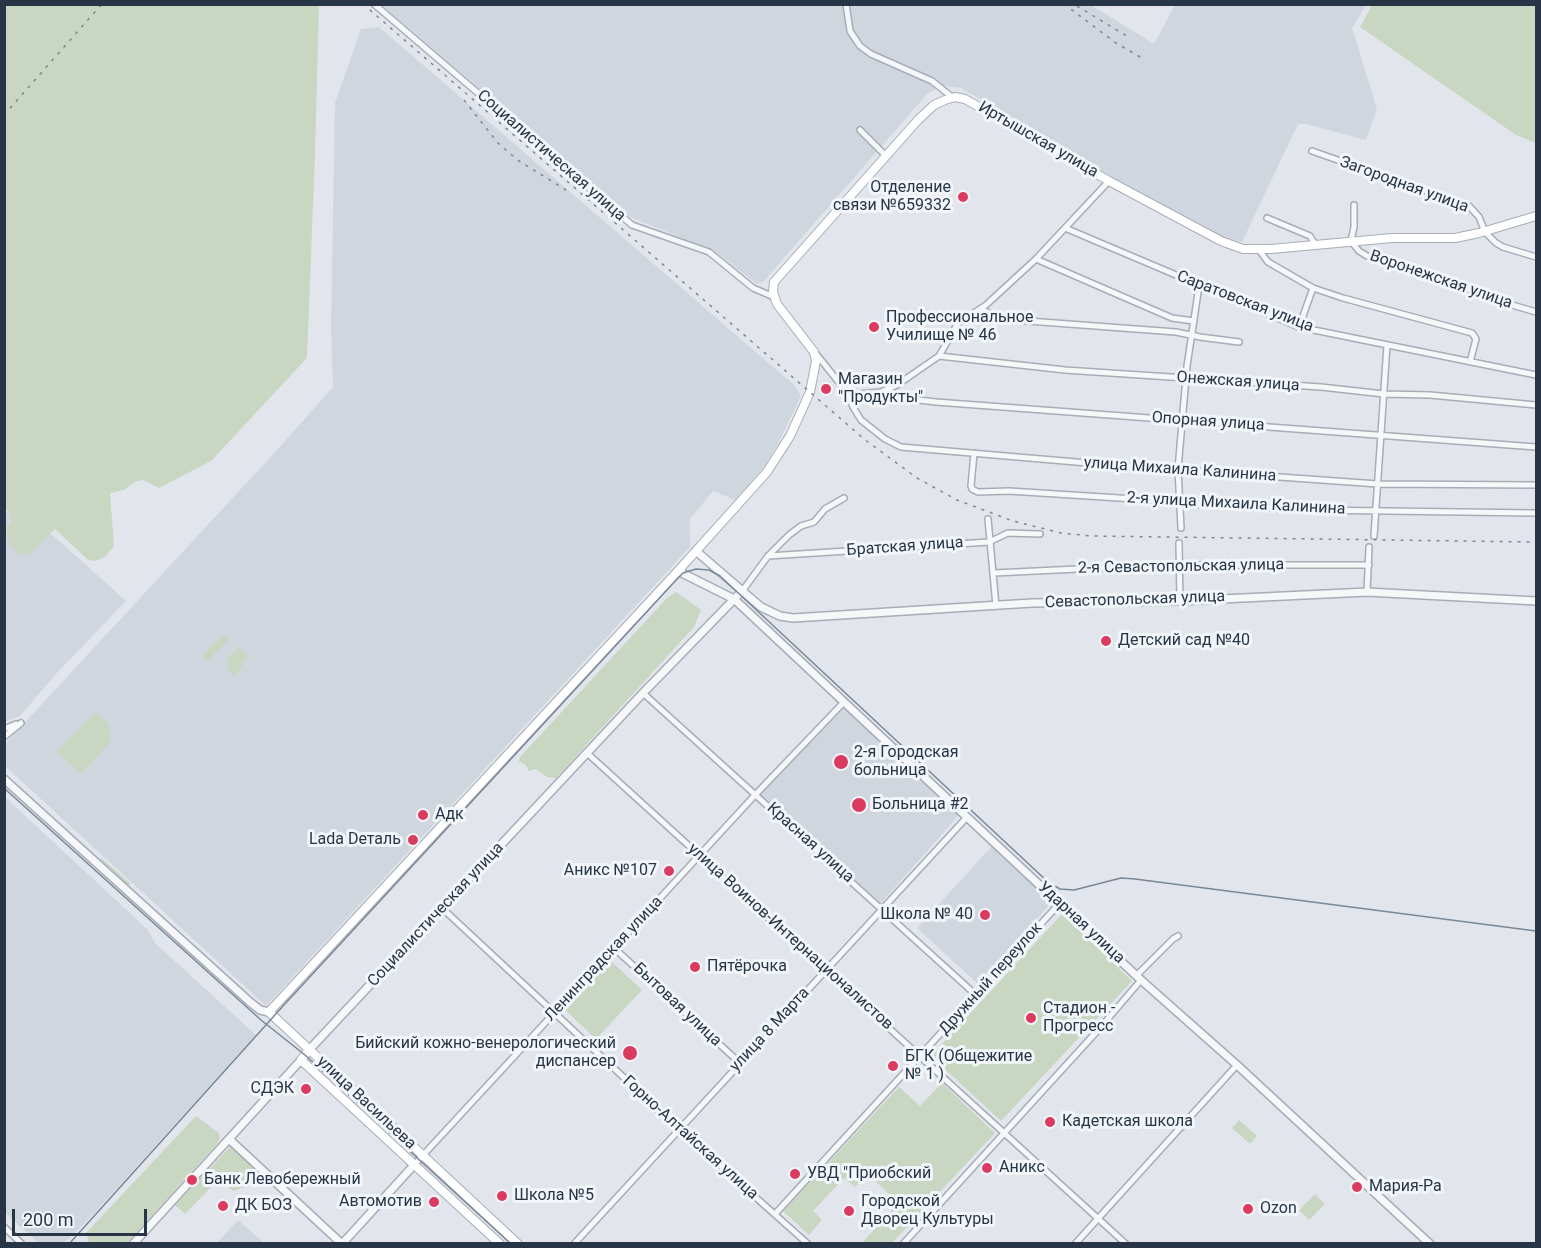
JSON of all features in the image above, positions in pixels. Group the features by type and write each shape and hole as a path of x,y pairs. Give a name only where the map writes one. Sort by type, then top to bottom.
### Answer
{"main road":[{"path":"774,297 773,285 777,277 930,109 952,98"},
{"name":"Иртышская улица","path":"952,98 965,99 1109,181 1221,241 1244,249 1259,250 1403,238 1449,239 1485,232 1536,216"},
{"name":"Социалистическая улица","path":"774,297 814,352"},
{"path":"268,1012 678,571 767,472 790,436 810,393 815,368 814,352"},
{"name":"улица Васильева","path":"268,1012 518,1244"},
{"name":"Социалистическая улица","path":"301,1060 309,1050"},
{"path":"301,1060 500,1244"}],"street":[{"name":"Социалистическая улица","path":"374,4 632,225 710,252 753,288 774,297"},
{"name":"Иртышская улица","path":"846,4 850,31 860,46 871,54 932,81 952,98"},
{"path":"860,130 886,156"},
{"name":"Загородная улица","path":"1312,150 1469,206 1479,217 1485,232"},
{"path":"849,394 881,392 906,379 939,356 958,323 981,309 1036,259 1109,181"},
{"path":"1351,241 1354,205"},
{"path":"1267,218 1310,236 1315,244"},
{"name":"Саратовская улица","path":"1065,228 1299,327 1536,375"},
{"path":"1485,232 1499,245 1536,256"},
{"name":"Воронежская улица","path":"1351,241 1357,250 1367,256 1413,268 1491,298 1536,312"},
{"path":"1259,250 1268,262 1313,288 1472,333 1476,339 1470,362"},
{"path":"1036,259 1172,318 1194,321"},
{"path":"1181,528 1178,469 1186,378 1199,286"},
{"path":"1299,327 1313,288"},
{"path":"981,309 1001,319 1168,331 1239,342"},
{"path":"1374,536 1387,345"},
{"name":"Социалистическая улица","path":"814,352 849,394"},
{"name":"Онежская улица","path":"939,356 1065,370 1384,394 1436,395 1536,405"},
{"name":"Опорная улица","path":"881,392 896,397 936,402 1536,447"},
{"name":"улица Михаила Калинина","path":"849,394 853,407 861,420 874,432 896,446 1378,484 1536,485"},
{"name":"2-я улица Михаила Калинина","path":"974,453 971,486 975,491 1375,511 1536,513"},
{"path":"743,590 768,556 792,532 814,522 825,509 844,498"},
{"path":"988,519 996,606"},
{"name":"Братская улица","path":"768,556 989,542 1008,533 1040,534"},
{"path":"1179,543 1180,601"},
{"path":"1367,592 1370,547"},
{"name":"Севастопольская улица","path":"696,551 754,602 770,613 793,618 996,606 1180,601 1367,592 1536,602"},
{"name":"2-я Севастопольская улица","path":"994,573 1179,566 1369,565"},
{"name":"Ударная улица","path":"678,571 734,599 1139,978 1237,1065 1430,1244"},
{"name":"Социалистическая улица","path":"309,1050 743,590"},
{"name":"Красная улица","path":"644,693 976,995"},
{"name":"Ленинградская улица","path":"342,1243 756,794 844,702"},
{"path":"4,729 21,723 4,736"},
{"name":"улица Воинов-Интернационалистов","path":"587,753 1126,1244"},
{"path":"4,779 250,1002 260,1010 268,1012"},
{"name":"улица 8 Марта","path":"574,1244 967,816"},
{"name":"Дружный переулок","path":"775,1214 1060,903"},
{"name":"Горно-Алтайская улица","path":"442,908 679,1129 808,1244"},
{"path":"903,1244 1100,1028 1139,978 1178,936"},
{"name":"Бытовая улица","path":"615,948 740,1063"},
{"name":"Социалистическая улица","path":"133,1244 301,1060"},
{"path":"1075,1244 1237,1065"},
{"path":"229,1139 342,1243"},
{"path":"4,1227 22,1244"}],"shaded area":[{"path":"382,5 1091,5 1154,44 1175,5 1366,5 1352,28 1377,109 1366,140 1306,124 1298,124 1242,242 1219,236 1098,169 961,88 945,86 928,93 764,281 757,284 716,252 628,216"},
{"path":"379,27 794,385 801,396 779,442 763,468 735,500 713,491 690,519 690,547 266,1006 5,766 4,745 333,387 331,328 335,103 361,29"},
{"path":"5,511 47,530 126,601 56,674 20,716 5,722"},
{"name":"Больница #2","path":"844,708 959,815 881,903 759,795"},
{"path":"5,797 147,929 155,943 256,1035 88,1220 64,1243 39,1243 5,1213"},
{"name":"Школа № 40","path":"992,846 1052,902 978,984 917,928"},
{"path":"238,1220 264,1243 217,1243"}],"green space":[{"path":"4,5 319,5 307,358 211,461 159,488 143,480 134,482 124,490 110,493 114,546 105,557 96,561 88,560 55,529 29,554 19,556 9,543 7,529 12,521 11,515 4,508"},
{"path":"1372,5 1536,5 1536,143 1516,135 1360,27"},
{"path":"676,592 701,610 694,627 556,778 547,777 536,769 529,771 525,764 519,762 520,757 668,597"},
{"path":"226,636 230,638 206,662 203,655 214,643"},
{"path":"239,647 248,656 235,677 229,671 227,659"},
{"path":"96,712 108,723 111,738 109,744 81,774 56,751"},
{"path":"101,858 131,884 125,886 99,863"},
{"name":"Стадион - Прогресс","path":"1062,914 1132,981 1001,1121 931,1056"},
{"path":"610,960 642,990 596,1039 564,1009"},
{"path":"942,1083 995,1133 892,1243 862,1243 898,1203 868,1174 855,1187 844,1178 813,1211 822,1220 809,1235 783,1211 899,1087 920,1106"},
{"path":"196,1116 219,1133 220,1138 216,1145 127,1243 89,1243 86,1233"},
{"path":"1239,1120 1257,1136 1250,1144 1232,1128"},
{"path":"231,1146 267,1180 233,1191 219,1179 185,1214 175,1205"},
{"path":"1315,1194 1325,1204 1309,1220 1299,1210"}],"tram line":[{"path":"69,1244 283,1006 678,578 683,573 696,569 709,570 720,576 1048,882 1060,889 1074,890 1121,878 1135,879 1536,931"},
{"path":"4,788 261,1020 305,1055 511,1244"}],"railway":[{"path":"4,115 102,4"},
{"path":"363,4 864,439 917,478 957,500 1013,521 1061,533 1092,536 1536,542"},
{"path":"1064,4 1116,43 1142,58"},
{"path":"1077,6 1130,38"},
{"path":"464,100 507,151 566,190"}],"place":[{"name":"Отделение связи №659332","path":"963,197"},
{"name":"Профессиональное Училище № 46","path":"874,327"},
{"name":"Магазин \"Продукты\"","path":"826,389"},
{"name":"Детский сад №40","path":"1106,641"},
{"name":"2-я Городская больница","path":"841,762"},
{"name":"Больница #2","path":"859,805"},
{"name":"Адк","path":"423,815"},
{"name":"Lada Dеталь","path":"413,840"},
{"name":"Аникс №107","path":"669,871"},
{"name":"Школа № 40","path":"985,915"},
{"name":"Пятёрочка","path":"695,967"},
{"name":"Стадион - Прогресс","path":"1031,1018"},
{"name":"Бийский кожно-венерологический диспансер","path":"630,1053"},
{"name":"БГК (Общежитие № 1 )","path":"893,1066"},
{"name":"СДЭК","path":"306,1089"},
{"name":"Кадетская школа","path":"1050,1122"},
{"name":"Аникс","path":"987,1168"},
{"name":"УВД \"Приобский","path":"795,1174"},
{"name":"Банк Левобережный","path":"192,1180"},
{"name":"Мария-Ра","path":"1357,1187"},
{"name":"Школа №5","path":"502,1196"},
{"name":"Автомотив","path":"434,1202"},
{"name":"ДК БОЗ","path":"223,1206"},
{"name":"Ozon","path":"1248,1209"},
{"name":"Городской Дворец Культуры","path":"849,1211"}]}
